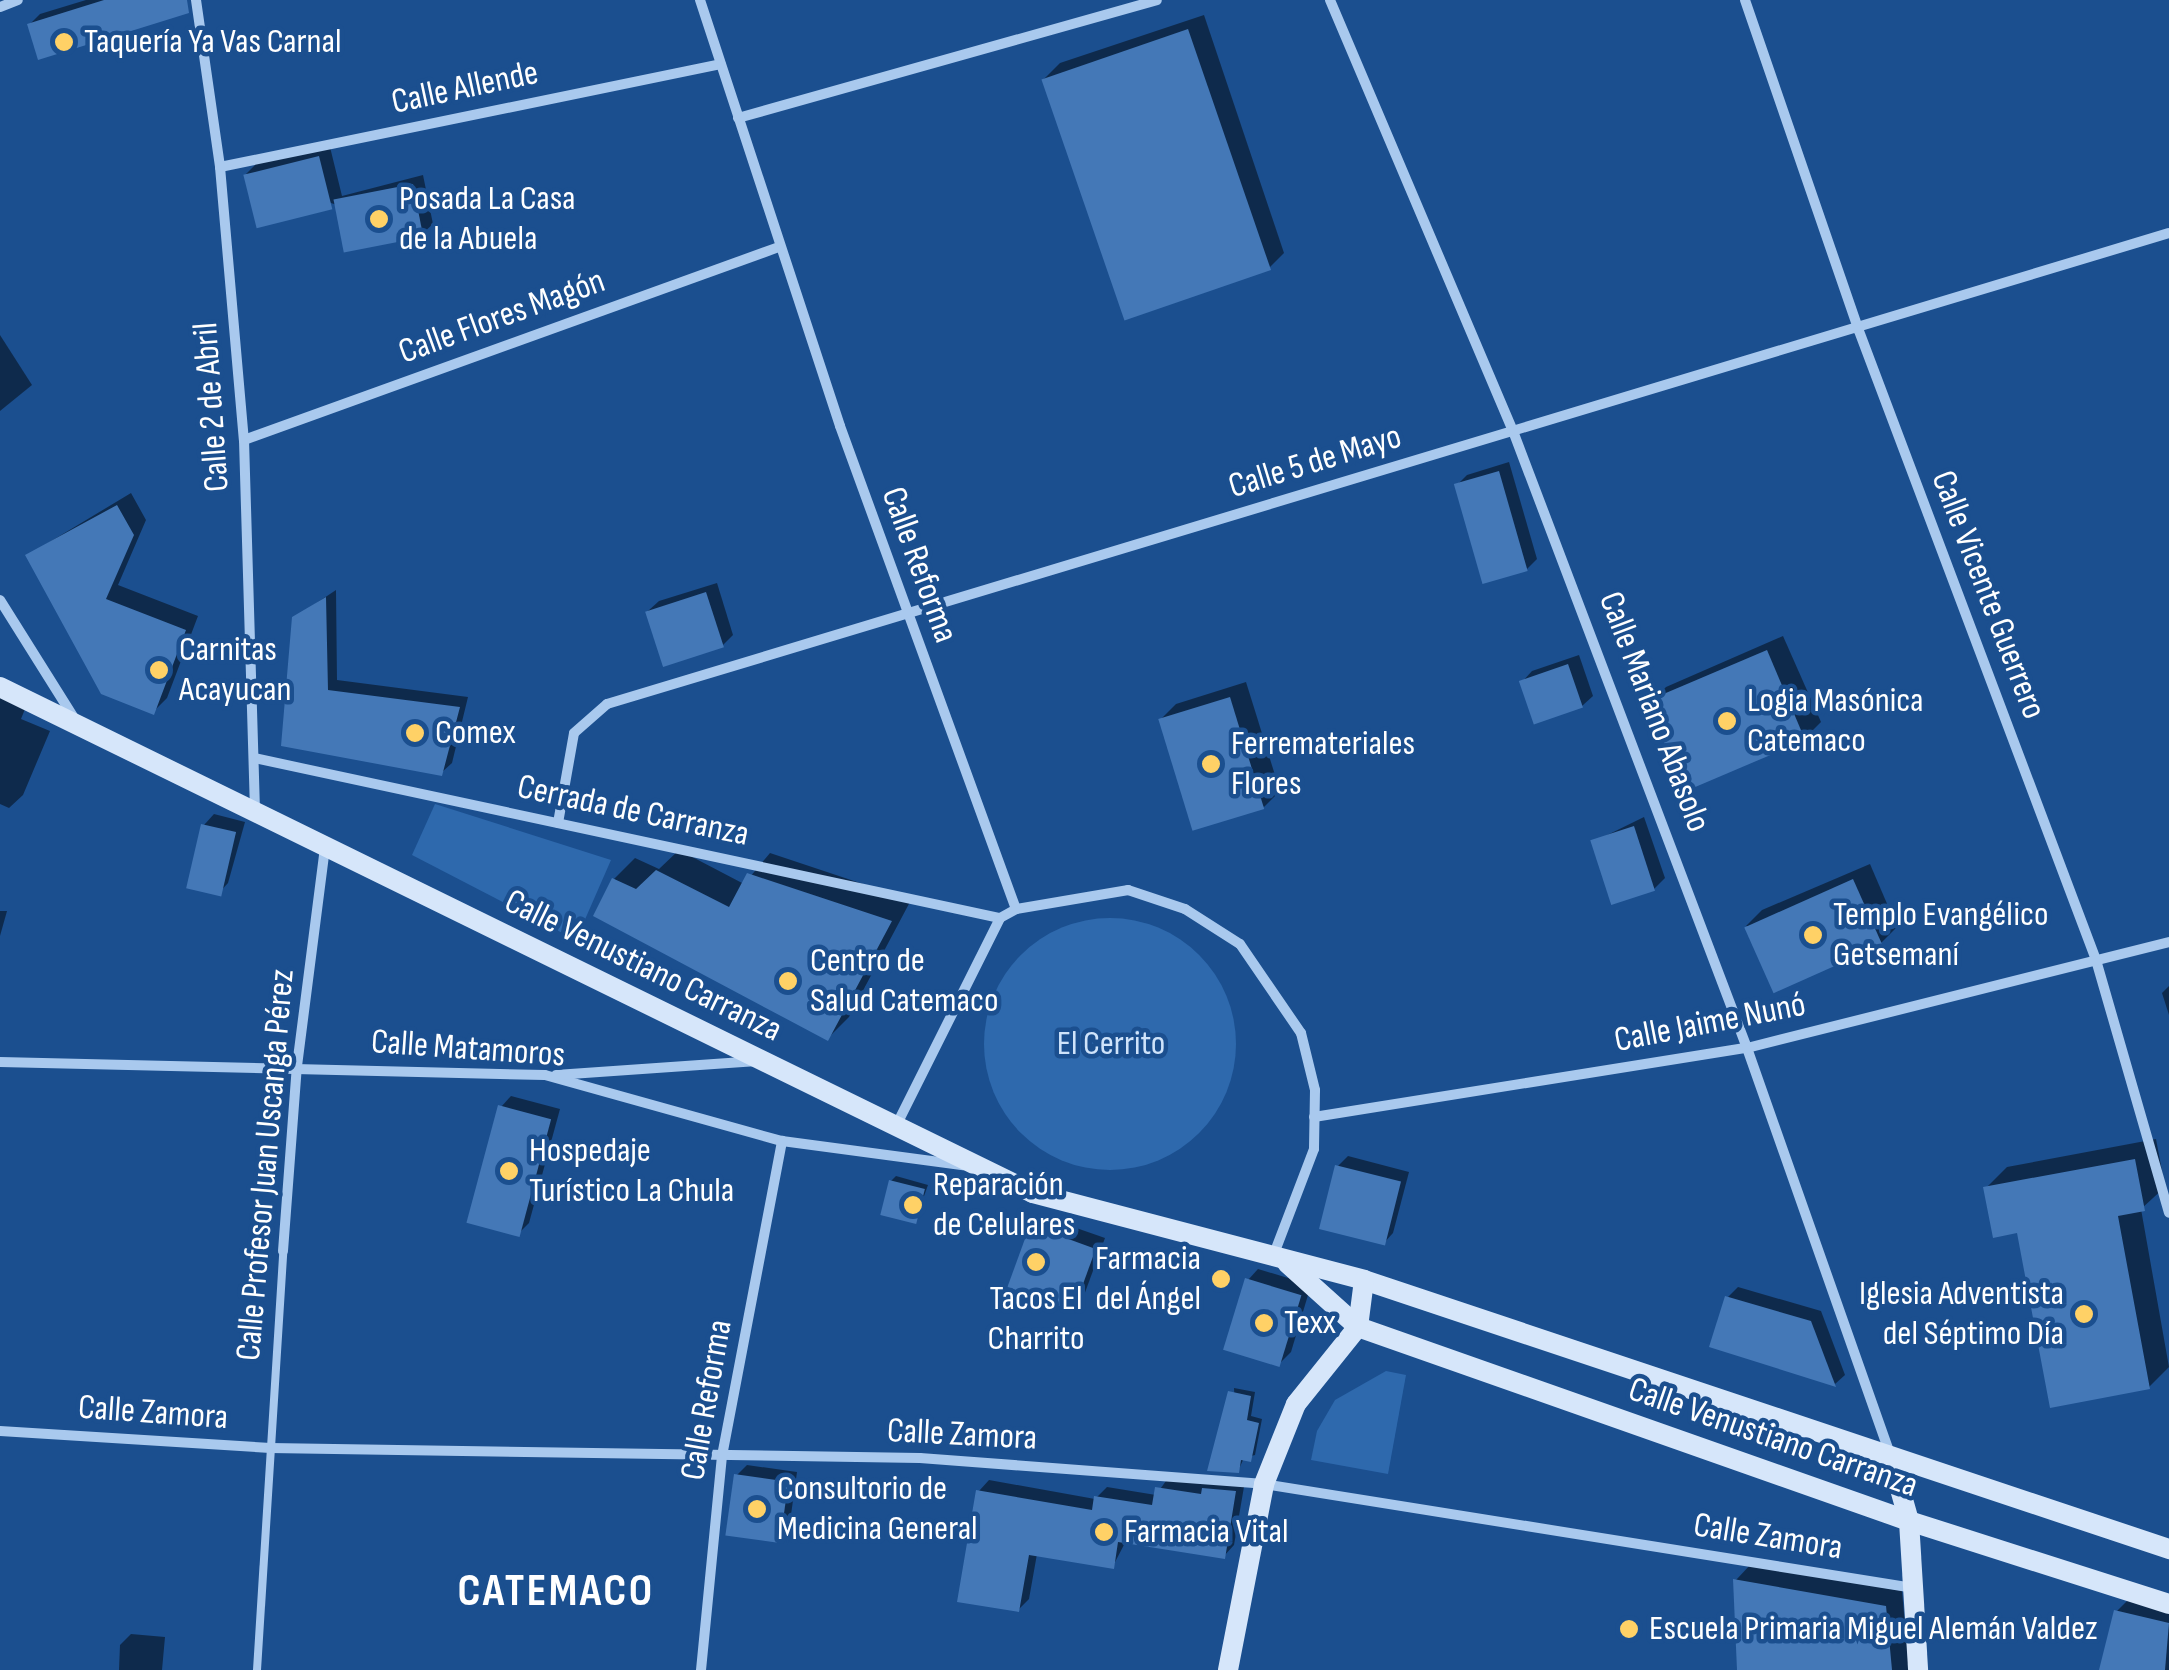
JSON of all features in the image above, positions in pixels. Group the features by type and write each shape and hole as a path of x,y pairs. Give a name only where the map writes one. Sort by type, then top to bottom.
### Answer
{"main road":[{"name":"Calle Venustiano Carranza","path":"0,687 1033,1194 1364,1280 2169,1549"},
{"path":"1274,1254 1358,1327"},
{"path":"1228,1670 1264,1484 1296,1404 1358,1327 1364,1280"},
{"name":"Calle Venustiano Carranza","path":"1358,1327 1909,1521 2169,1604"},
{"path":"1891,1457 1909,1521 1918,1670"}],"street":[{"path":"0,7 18,0"},
{"name":"Calle 2 de Abril","path":"196,0 220,167 244,440 255,812"},
{"name":"Calle Reforma","path":"700,0 779,246 906,614 1016,908"},
{"path":"738,118 1157,0"},
{"name":"Calle Mariano Abasolo","path":"1330,0 1513,431 1747,1048 1891,1457"},
{"name":"Calle Vicente Guerrero","path":"1745,0 1859,331 2096,960 2169,1212"},
{"name":"Calle Allende","path":"220,167 721,64"},
{"name":"Calle 5 de Mayo","path":"558,823 574,733 607,704 1859,331 2169,233"},
{"name":"Calle Flores Magón","path":"244,440 779,246"},
{"path":"0,600 80,727"},
{"name":"Cerrada de Carranza","path":"254,758 1000,918"},
{"name":"Calle Profesor Juan Uscanga Pérez","path":"283,1252 297,1066 325,845"},
{"path":"897,1124 1000,918 1016,908 1128,890 1185,909 1240,944 1301,1033 1314,1116 1314,1149 1274,1254"},
{"name":"Calle Jaime Nunó","path":"1314,1116 1747,1048 2169,942"},
{"path":"545,1075 760,1061"},
{"name":"Calle Matamoros","path":"0,1062 297,1066 545,1075 782,1141 984,1168"},
{"name":"Calle Reforma","path":"701,1670 722,1456 782,1141"},
{"name":"Calle Zamora","path":"0,1431 270,1448 920,1458 1264,1484 1913,1588"}],"lane":[{"name":"Calle Profesor Juan Uscanga Pérez","path":"258,1670 283,1252"}],"green space":[{"path":"435,804 611,860 576,940 412,855"},
{"name":"El Cerrito","path":"1110,918 1158,927 1199,955 1227,996 1236,1044 1227,1092 1199,1133 1158,1161 1110,1170 1062,1161 1021,1133 993,1092 984,1044 993,996 1021,955 1062,927"},
{"path":"1386,1371 1406,1375 1388,1474 1311,1460 1317,1431 1335,1400"}],"building":[{"name":"Taquería Ya Vas Carnal","path":"104,0 187,0 189,13 38,60 27,24"},
{"path":"1188,29 1271,270 1124,321 1041,79"},
{"path":"319,156 332,209 257,228 243,175"},
{"name":"Posada La Casa de la Abuela","path":"413,184 423,237 344,252 333,199"},
{"path":"1499,471 1528,571 1482,584 1454,484"},
{"path":"117,505 134,535 106,599 186,630 154,715 101,694 25,555"},
{"path":"706,592 724,647 663,667 645,612"},
{"path":"326,597 328,690 460,707 442,776 281,746 292,617"},
{"name":"Logia Masónica Catemaco","path":"1767,650 1805,740 1685,791 1646,701"},
{"path":"1568,664 1583,707 1534,724 1519,681"},
{"name":"Ferremateriales Flores","path":"1230,697 1264,809 1192,831 1158,719"},
{"path":"201,824 236,832 221,896 186,888"},
{"path":"1634,826 1655,891 1611,905 1590,840"},
{"name":"Centro de Salud Catemaco","path":"656,870 729,907 747,873 892,921 828,1041 593,916 612,878 636,889"},
{"name":"Templo Evangélico Getsemaní","path":"1853,879 1882,945 1774,993 1744,927"},
{"name":"Hospedaje Turístico La Chula","path":"498,1105 551,1119 520,1237 466,1223"},
{"name":"Iglesia Adventista del Séptimo Día","path":"2135,1159 2145,1211 2118,1216 2150,1389 2050,1408 2017,1233 1993,1238 1983,1187"},
{"path":"1335,1165 1401,1181 1385,1245 1319,1229"},
{"path":"889,1180 925,1189 916,1224 880,1215"},
{"path":"1030,1225 1096,1249 1073,1311 1007,1287"},
{"name":"Texx","path":"1245,1278 1301,1295 1279,1367 1223,1350"},
{"path":"1725,1296 1811,1321 1836,1387 1709,1347"},
{"path":"1228,1391 1251,1396 1247,1420 1259,1423 1251,1462 1241,1460 1239,1473 1207,1471"},
{"name":"Consultorio de Medicina General","path":"734,1474 788,1482 780,1543 725,1535"},
{"path":"1155,1487 1201,1494 1202,1488 1236,1491 1225,1559 1118,1542 1114,1569 1029,1555 1019,1612 957,1602 976,1490 1092,1510 1094,1496 1152,1505"},
{"path":"1733,1579 1886,1606 1892,1670 1737,1670"},
{"path":"2114,1610 2169,1623 2165,1670 2099,1670"}],"place":[{"name":"Taquería Ya Vas Carnal","path":"64,42"},
{"name":"Posada La Casa de la Abuela","path":"379,219"},
{"name":"Carnitas Acayucan","path":"159,670"},
{"name":"Logia Masónica Catemaco","path":"1727,721"},
{"name":"Comex","path":"415,733"},
{"name":"Ferremateriales Flores","path":"1211,764"},
{"name":"Templo Evangélico Getsemaní","path":"1813,935"},
{"name":"Centro de Salud Catemaco","path":"788,981"},
{"name":"Hospedaje Turístico La Chula","path":"509,1171"},
{"name":"Reparación de Celulares","path":"913,1205"},
{"name":"Tacos El Charrito","path":"1036,1262"},
{"name":"Farmacia del Ángel","path":"1221,1279"},
{"name":"Iglesia Adventista del Séptimo Día","path":"2084,1314"},
{"name":"Texx","path":"1264,1323"},
{"name":"Consultorio de Medicina General","path":"757,1509"},
{"name":"Farmacia Vital","path":"1104,1532"},
{"name":"Escuela Primaria Miguel Alemán Valdez","path":"1629,1629"}],"district":[{"name":"CATEMACO","path":"556,1592"}]}
